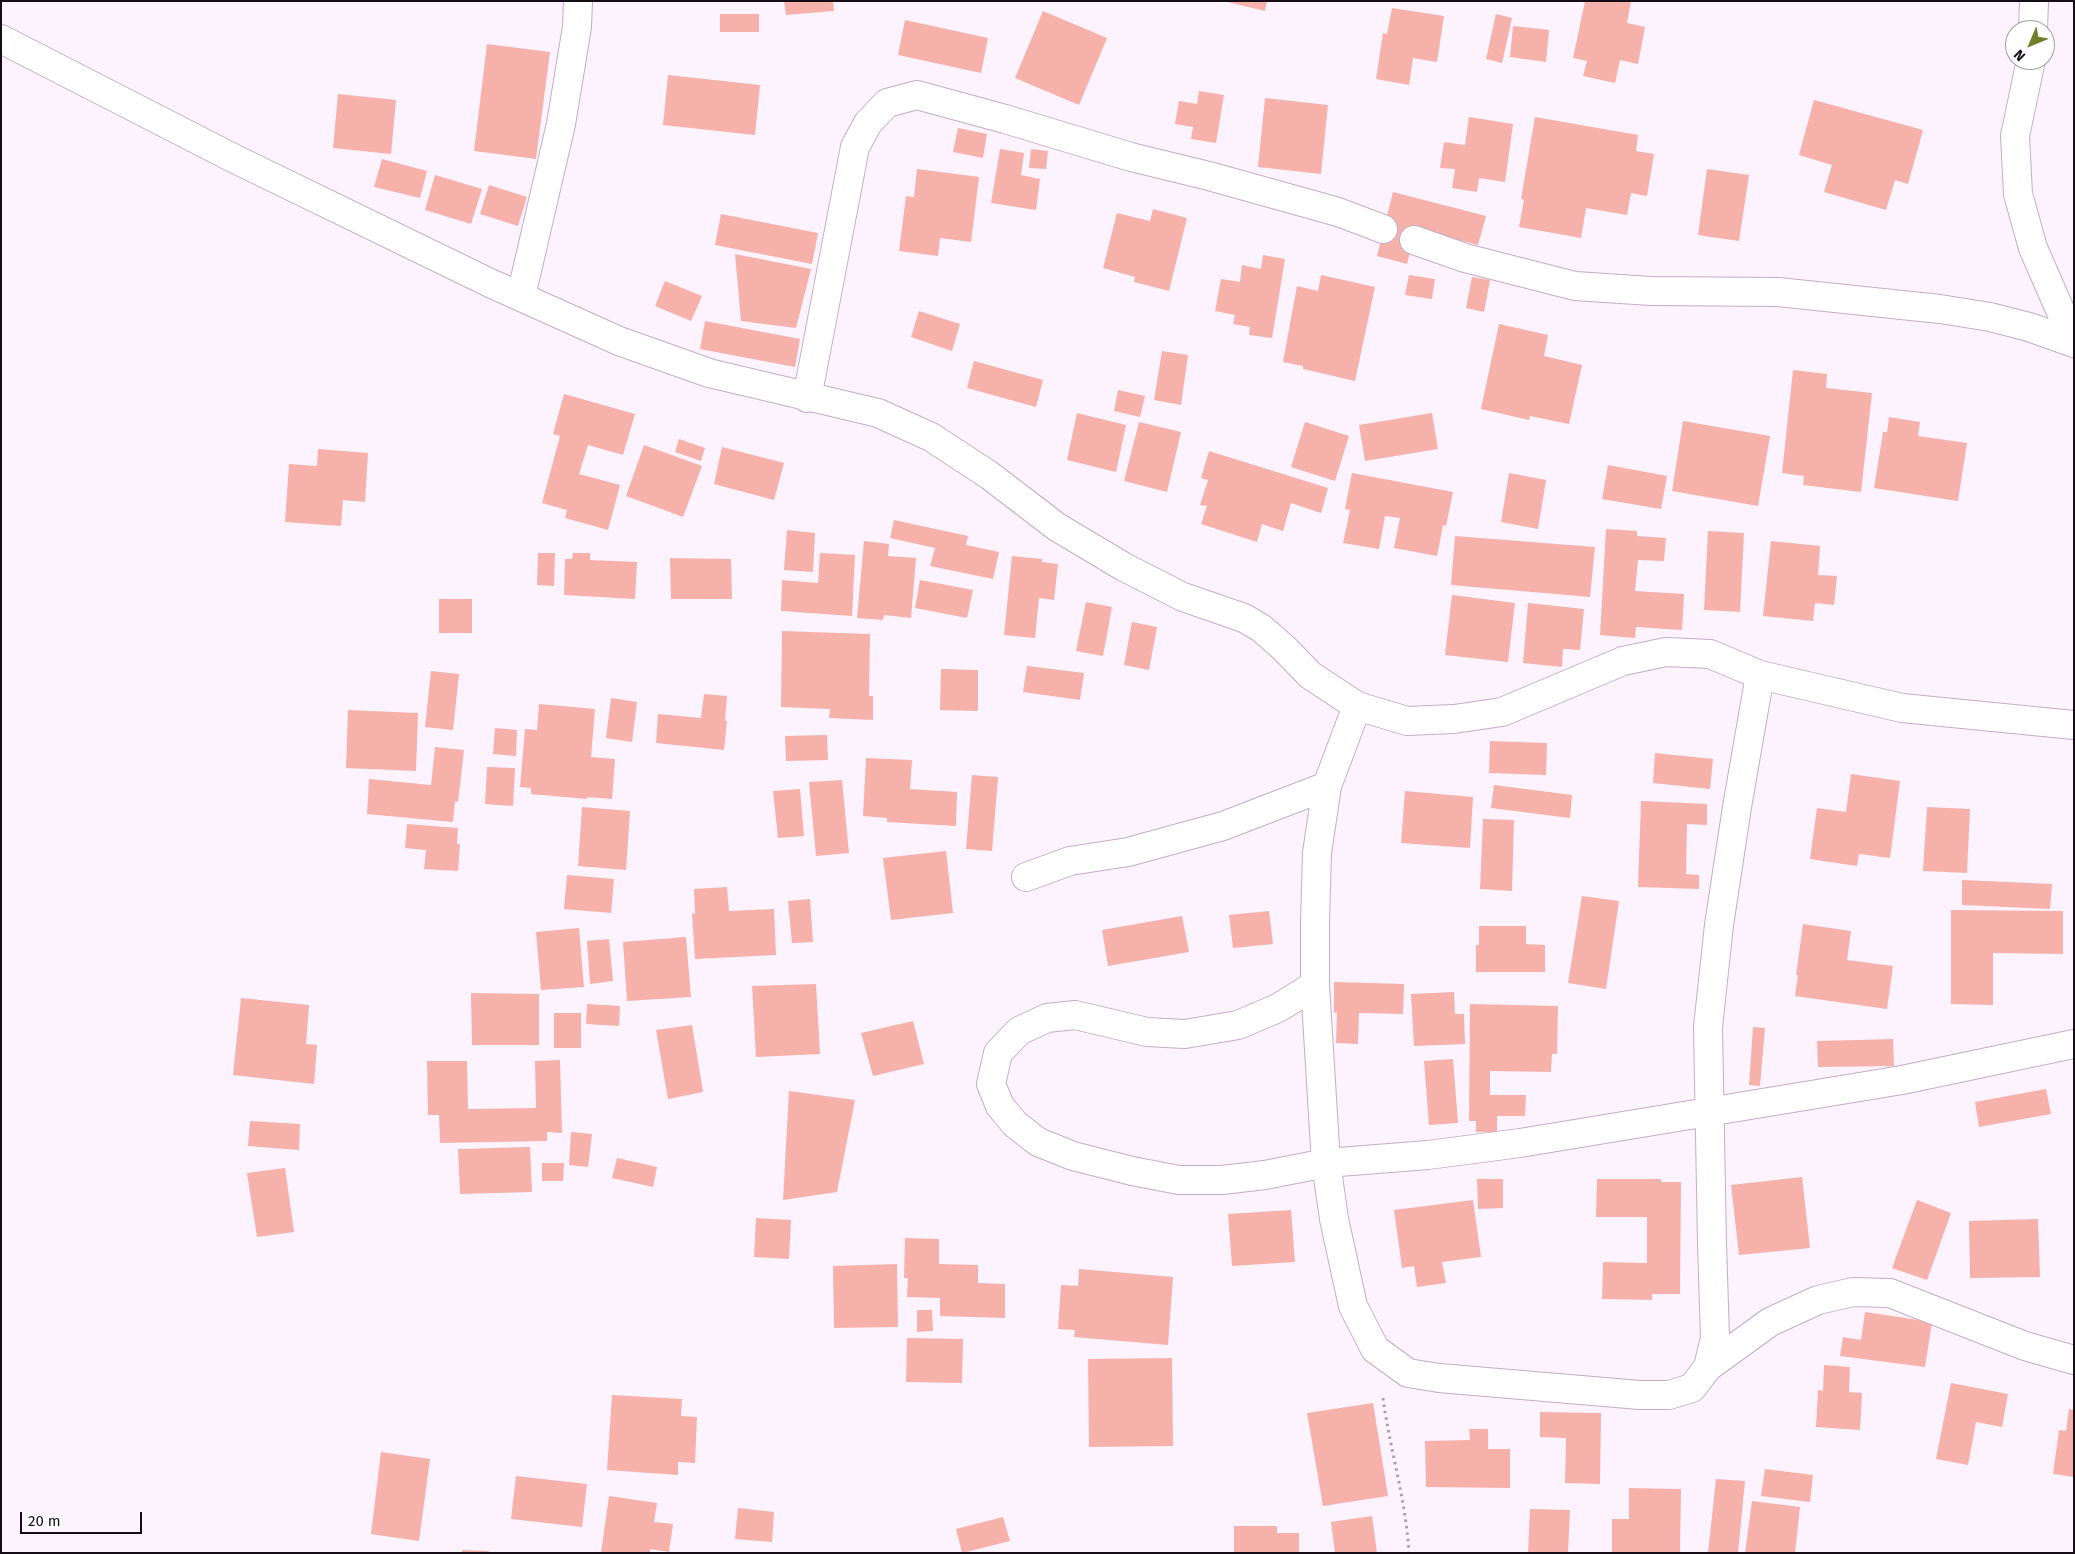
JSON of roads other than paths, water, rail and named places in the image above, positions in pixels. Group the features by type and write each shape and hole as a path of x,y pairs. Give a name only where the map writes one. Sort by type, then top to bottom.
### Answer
{"street":[{"path":"521,296 561,124 577,27 578,1"},
{"path":"2033,20 2034,1"},
{"path":"1,39 234,158 490,283 628,344 709,373 807,398 878,413 931,436 989,475 1057,527 1124,567 1183,597 1244,618 1261,628 1310,675 1357,706 1407,720 1454,719 1502,712 1623,661 1666,652 1710,654 1760,675 1902,708 2074,725"},
{"path":"2029,70 2015,136 2018,194 2033,248 2074,342"},
{"path":"807,398 855,147 868,123 887,103 917,95 1131,157 1312,204 1383,229"},
{"path":"1414,240 1466,258 1575,286 1651,292 1778,292 1940,309 1990,317 2029,327 2074,342"},
{"path":"1708,1367 1715,1338 1708,1027 1718,934 1737,807 1760,675"},
{"path":"1357,706 1327,786 1317,852 1314,922 1315,985 1326,1163 1334,1219 1353,1306 1375,1349 1408,1373 1439,1378 1640,1395 1669,1395 1692,1388 1708,1367 1770,1322 1818,1300 1853,1292 1890,1293 2025,1346 2074,1360"},
{"path":"1026,877 1070,861 1128,852 1223,826 1327,786"},
{"path":"1315,985 1278,1008 1238,1025 1185,1034 1147,1032 1075,1015 1046,1018 1019,1031 998,1053 991,1084 1000,1106 1015,1124 1038,1142 1073,1156 1132,1171 1179,1180 1222,1180 1265,1175 1326,1163 1428,1155 1520,1142 1902,1080 2074,1044"}]}
